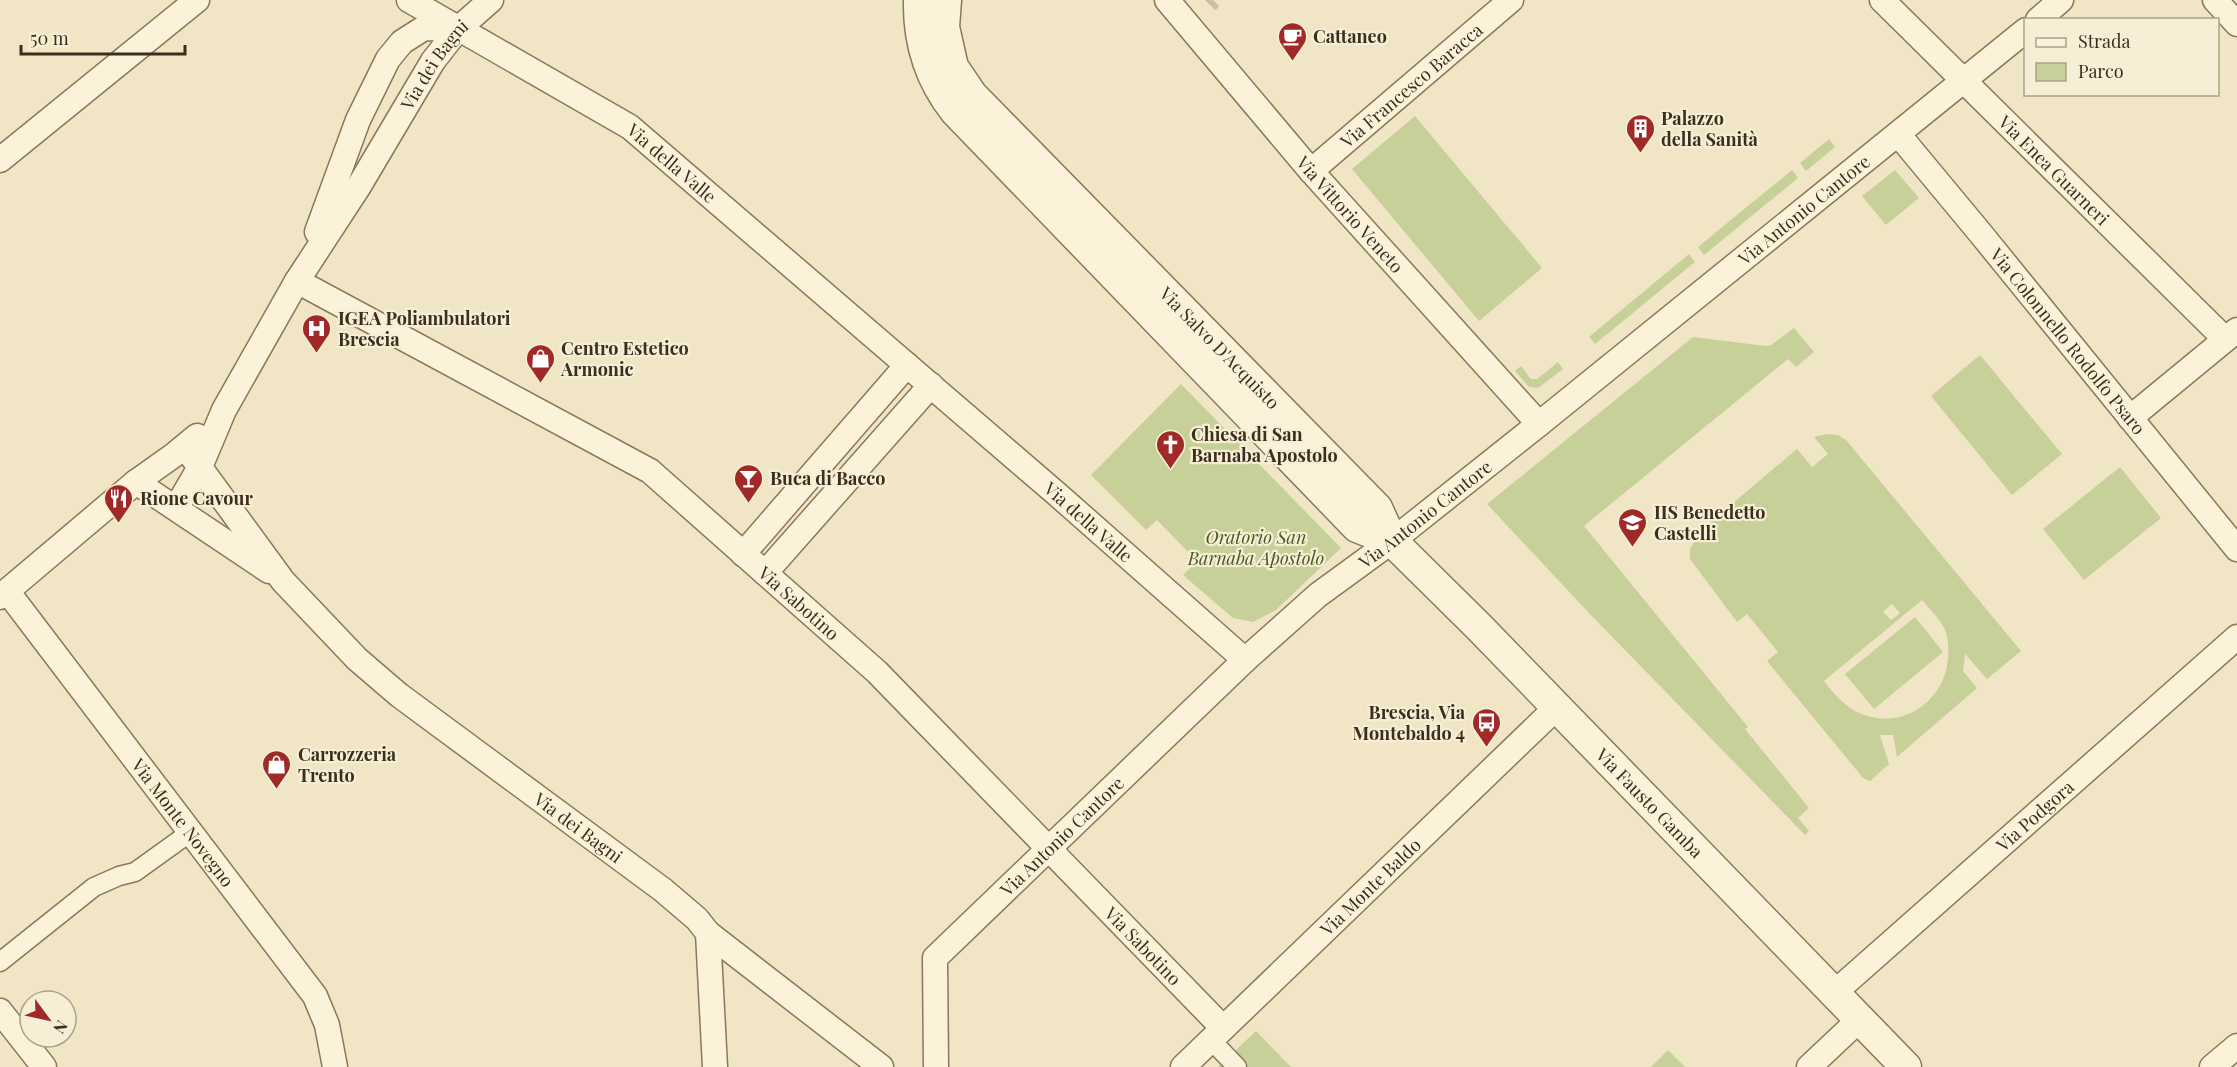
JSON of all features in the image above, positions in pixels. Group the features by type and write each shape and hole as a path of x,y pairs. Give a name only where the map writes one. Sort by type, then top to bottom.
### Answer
{"street":[{"path":"0,160 197,0"},
{"name":"Via della Valle","path":"410,0 630,127 931,385 1245,660"},
{"path":"458,29 491,0"},
{"name":"Via Salvo D'Acquisto","path":"919,0 919,22 928,64 934,81 955,111 1357,527 1392,541"},
{"name":"Via Salvo D'Acquisto","path":"946,0 945,27 951,58 954,67 972,95 1377,508 1392,541"},
{"name":"Via Vittorio Veneto","path":"1167,0 1311,171 1539,424"},
{"name":"Via Francesco Baracca","path":"1311,171 1511,0"},
{"name":"Via Enea Guarneri","path":"1882,0 2231,335"},
{"path":"2040,18 2061,0"},
{"path":"2215,0 2237,24"},
{"name":"Via dei Bagni","path":"297,281 358,120 388,59 402,42 424,28 458,29"},
{"name":"Via dei Bagni","path":"176,508 200,467 224,410 297,281 359,186 433,61 458,29"},
{"name":"Via Antonio Cantore","path":"936,1067 935,958 1245,660 1318,595 1392,541 1539,424 2024,31"},
{"name":"Via Colonnello Rodolfo Psaro","path":"1898,134 2237,549"},
{"name":"Via Sabotino","path":"297,281 650,471 876,672 1048,850 1217,1034"},
{"path":"2130,418 2231,335"},
{"path":"743,554 907,365"},
{"path":"765,573 931,385"},
{"name":"Via dei Bagni","path":"4,594 136,483 185,447 224,410"},
{"name":"Via dei Bagni","path":"185,447 283,581 357,659 399,695 663,890 697,919 708,933 881,1067"},
{"name":"Via dei Bagni","path":"136,483 283,581"},
{"name":"Via Fausto Gamba","path":"1392,541 1557,707 1906,1067"},
{"name":"Via Monte Novegno","path":"4,594 192,831 315,996 327,1025 335,1067"},
{"name":"Via Podgora","path":"1834,993 2237,638"},
{"name":"Via Monte Baldo","path":"1183,1067 1557,707"},
{"path":"0,962 94,887 135,872 192,831"},
{"path":"708,933 715,1067"},
{"path":"0,1011 44,1067"},
{"path":"1809,1067 1860,1019"},
{"path":"1217,1034 1236,1067"},
{"path":"2212,1067 2237,1046"}],"green space":[{"path":"1415,116 1542,268 1479,321 1352,169"},
{"path":"1829,139 1835,147 1806,171 1800,163"},
{"path":"1792,170 1798,178 1704,255 1698,247"},
{"path":"1895,170 1919,198 1886,225 1862,196"},
{"path":"1689,254 1695,262 1595,344 1589,337"},
{"path":"1794,328 1814,352 1796,367 1788,359 1584,526 1748,727 1745,729 1809,808 1798,818 1809,831 1805,835 1588,612 1487,504 1693,337 1766,346 1771,345"},
{"path":"1980,355 2062,454 2012,495 1931,396"},
{"path":"1558,362 1563,369 1538,388 1529,387 1515,371 1521,366 1531,379 1537,379"},
{"name":"Oratorio San Barnaba Apostolo","path":"1181,384 1341,548 1276,610 1253,622 1233,618 1183,575 1197,561 1157,520 1146,530 1091,475"},
{"path":"1827,434 1838,435 1846,440 2021,651 1987,679 1965,654 1963,671 1977,688 1897,757 1893,735 1880,735 1889,764 1870,781 1863,778 1767,661 1778,652 1747,614 1737,622 1690,559 1690,549 1701,530 1797,449 1812,467 1828,454 1814,437","holes":["1922,600 1941,623 1947,637 1948,657 1939,686 1920,708 1907,715 1877,718 1851,708 1836,696 1824,681","1892,604 1900,613 1891,620 1883,612"]},
{"path":"2120,467 2161,518 2084,580 2043,529"},
{"path":"1915,617 1943,652 1874,709 1845,674"},
{"path":"1256,1031 1291,1067 1218,1067"},
{"path":"1668,1050 1685,1067 1651,1067"}],"tunnel":[{"path":"1209,4 1213,0"}],"place":[{"name":"Cattaneo","path":"1292,62"},
{"name":"Palazzo della Sanità","path":"1640,154"},
{"name":"IGEA Poliambulatori Brescia","path":"317,354"},
{"name":"Centro Estetico Armonic","path":"540,384"},
{"name":"Chiesa di San Barnaba Apostolo","path":"1170,470"},
{"name":"Buca di Bacco","path":"749,504"},
{"name":"Rione Cavour","path":"119,524"},
{"name":"IIS Benedetto Castelli","path":"1633,548"},
{"name":"Brescia, Via Montebaldo 4","path":"1486,748"},
{"name":"Carrozzeria Trento","path":"277,790"}]}
